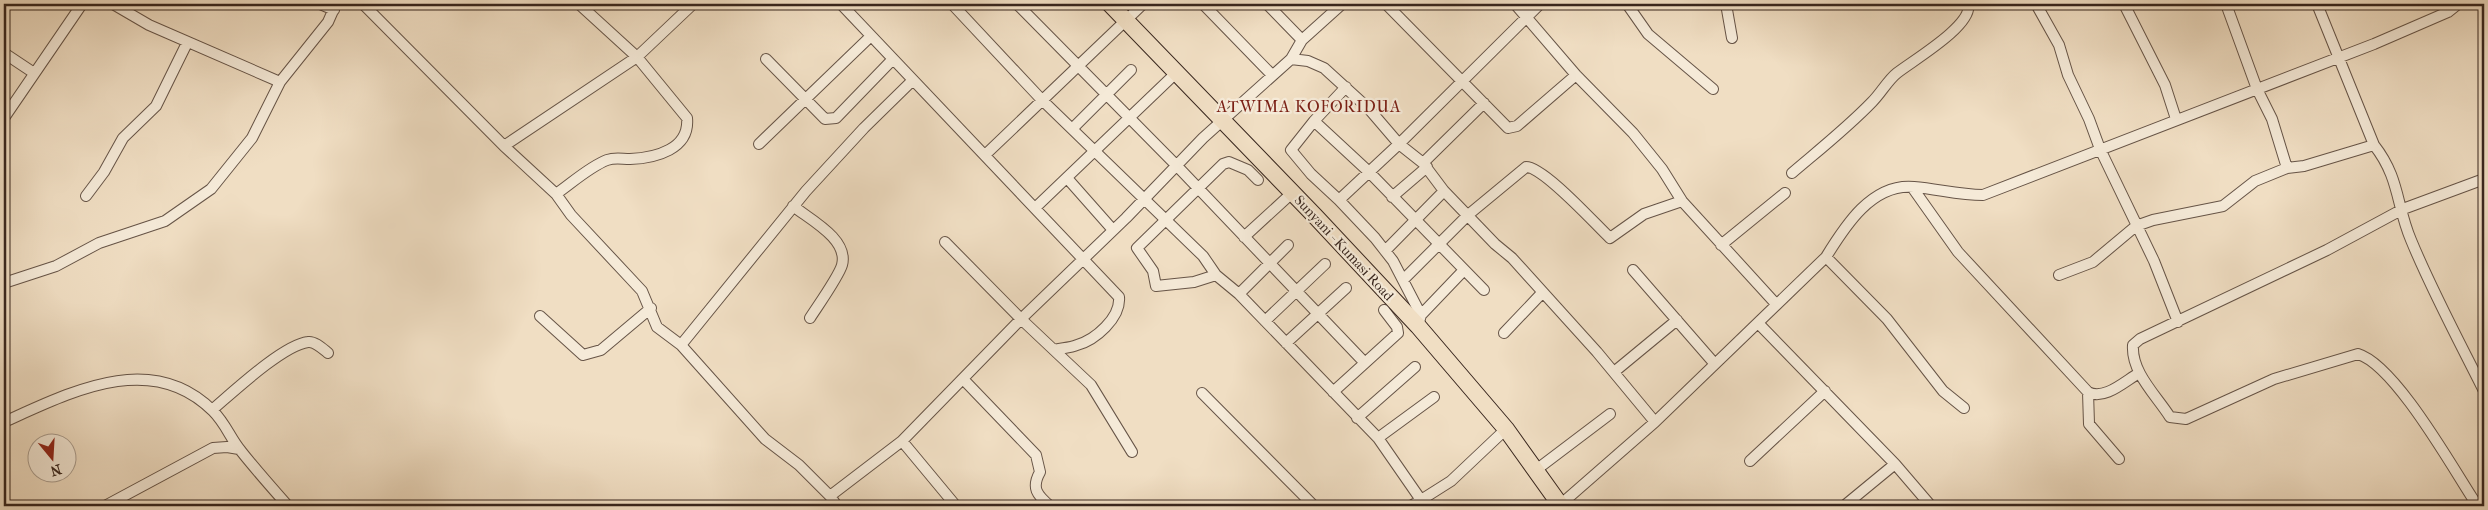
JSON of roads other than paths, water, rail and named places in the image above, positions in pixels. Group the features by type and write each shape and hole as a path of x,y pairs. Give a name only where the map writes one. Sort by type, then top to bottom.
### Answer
{"main road":[{"name":"Sunyani - Kumasi Road","path":"1110,4 1221,121 1419,321 1506,429 1561,506"}],"street":[{"path":"4,118 82,4"},
{"path":"114,4 143,22 187,43 280,82"},
{"path":"4,283 56,266 99,243 161,222 180,212 211,190 255,134 280,82 328,22 335,7 320,4"},
{"path":"363,4 504,146 556,194 570,215 642,291 651,308 657,327 681,345 766,439 799,465 830,496 837,506"},
{"path":"504,146 637,57 693,4"},
{"path":"841,4 1119,297 1120,302 1114,317 1102,330 1078,345 1054,350"},
{"path":"952,4 1041,99 1203,256 1216,275 1239,294 1378,438 1421,500"},
{"path":"1017,4 1128,119 1177,166 1365,363"},
{"path":"985,155 1041,99 1143,4"},
{"path":"1203,4 1272,75"},
{"path":"1266,4 1302,40"},
{"path":"830,496 902,440 1021,318 1145,199 1221,121 1291,58 1302,40 1342,4"},
{"path":"1386,4 1505,126 1510,128 1522,122 1576,76"},
{"path":"1515,4 1576,76 1632,133 1662,169 1682,201 1776,304"},
{"path":"1339,200 1400,144 1540,4"},
{"path":"1627,4 1648,34 1713,89"},
{"path":"1726,4 1732,38"},
{"path":"1792,173 1872,102 1897,73 1918,60 1962,22 1969,11 1968,4"},
{"path":"2036,4 2059,45 2068,75 2089,119 2100,149 2154,261 2178,322"},
{"path":"2124,4 2165,85 2176,119"},
{"path":"2226,4 2257,89 2272,119 2287,168"},
{"path":"2317,4 2374,145 2384,158 2394,178 2411,241 2484,391"},
{"path":"1561,506 1654,422 1826,257 1846,224 1880,194 1895,188 1912,187 1963,195 1983,196 2432,19 2458,4"},
{"path":"556,194 609,160 632,159 665,152 685,138 688,130 687,118 637,57 585,5"},
{"path":"759,144 871,36"},
{"path":"86,196 104,172 123,138 156,106 187,43"},
{"path":"4,52 34,72"},
{"path":"1291,58 1308,61 1324,68 1346,87 1400,144 1425,165 1444,191 1512,258 1614,372 1654,422"},
{"path":"766,59 825,119 836,118 894,59"},
{"path":"1072,129 1131,70"},
{"path":"1036,208 1176,73"},
{"path":"681,345 793,206 864,128 913,80"},
{"path":"1346,87 1292,146 1291,153 1339,200 1385,251 1404,279 1419,321 1464,270"},
{"path":"1392,197 1484,103"},
{"path":"1314,121 1369,172 1484,290"},
{"path":"2059,275 2093,262 2136,226 2153,220 2223,206 2255,180 2287,168 2304,166 2374,145"},
{"path":"1216,275 1194,282 1155,285 1153,271 1137,248 1223,164 1229,162 1248,170 1258,180"},
{"path":"1404,279 1468,215 1529,167 1549,179 1610,238 1644,214 1682,201"},
{"path":"1067,178 1113,230"},
{"path":"2475,502 2391,379 2367,357 2358,354 2274,379 2186,419 2170,417 2139,373 2132,354 2133,345 2140,338 2178,322 2245,287 2327,250 2402,209 2484,179"},
{"path":"1912,187 1958,252 2088,392 2094,396 2102,395 2139,373"},
{"path":"1385,251 1444,191"},
{"path":"1244,237 1292,193"},
{"path":"1721,245 1785,193"},
{"path":"793,206 833,238 841,250 842,265 810,318"},
{"path":"945,242 1092,385 1132,452"},
{"path":"1239,294 1288,246"},
{"path":"1826,257 1887,319 1943,391 1964,408"},
{"path":"1265,321 1325,264"},
{"path":"1633,270 1714,363"},
{"path":"1286,343 1346,288"},
{"path":"1504,333 1542,293"},
{"path":"540,316 583,355 601,350 651,308"},
{"path":"1333,392 1398,333 1397,327 1384,310"},
{"path":"1614,372 1676,320"},
{"path":"1758,323 1895,464 1930,506"},
{"path":"212,410 271,361 290,350 308,342 315,344 328,353"},
{"path":"1357,418 1414,367"},
{"path":"962,379 1036,455 1040,472 1035,482 1035,488 1038,495 1050,506"},
{"path":"4,422 72,391 94,385 128,380 154,381 171,385 186,390 212,410 230,431 239,449 288,506"},
{"path":"1750,461 1825,391"},
{"path":"2088,392 2089,424 2119,459"},
{"path":"1202,393 1314,506"},
{"path":"1378,438 1434,397"},
{"path":"1536,470 1610,414"},
{"path":"1411,506 1451,480 1506,429"},
{"path":"902,440 956,506"},
{"path":"105,506 213,448 227,447 239,449"},
{"path":"1844,506 1895,464"}],"district":[{"name":"ATWIMA KOFORIDUA","path":"1309,106"}]}
